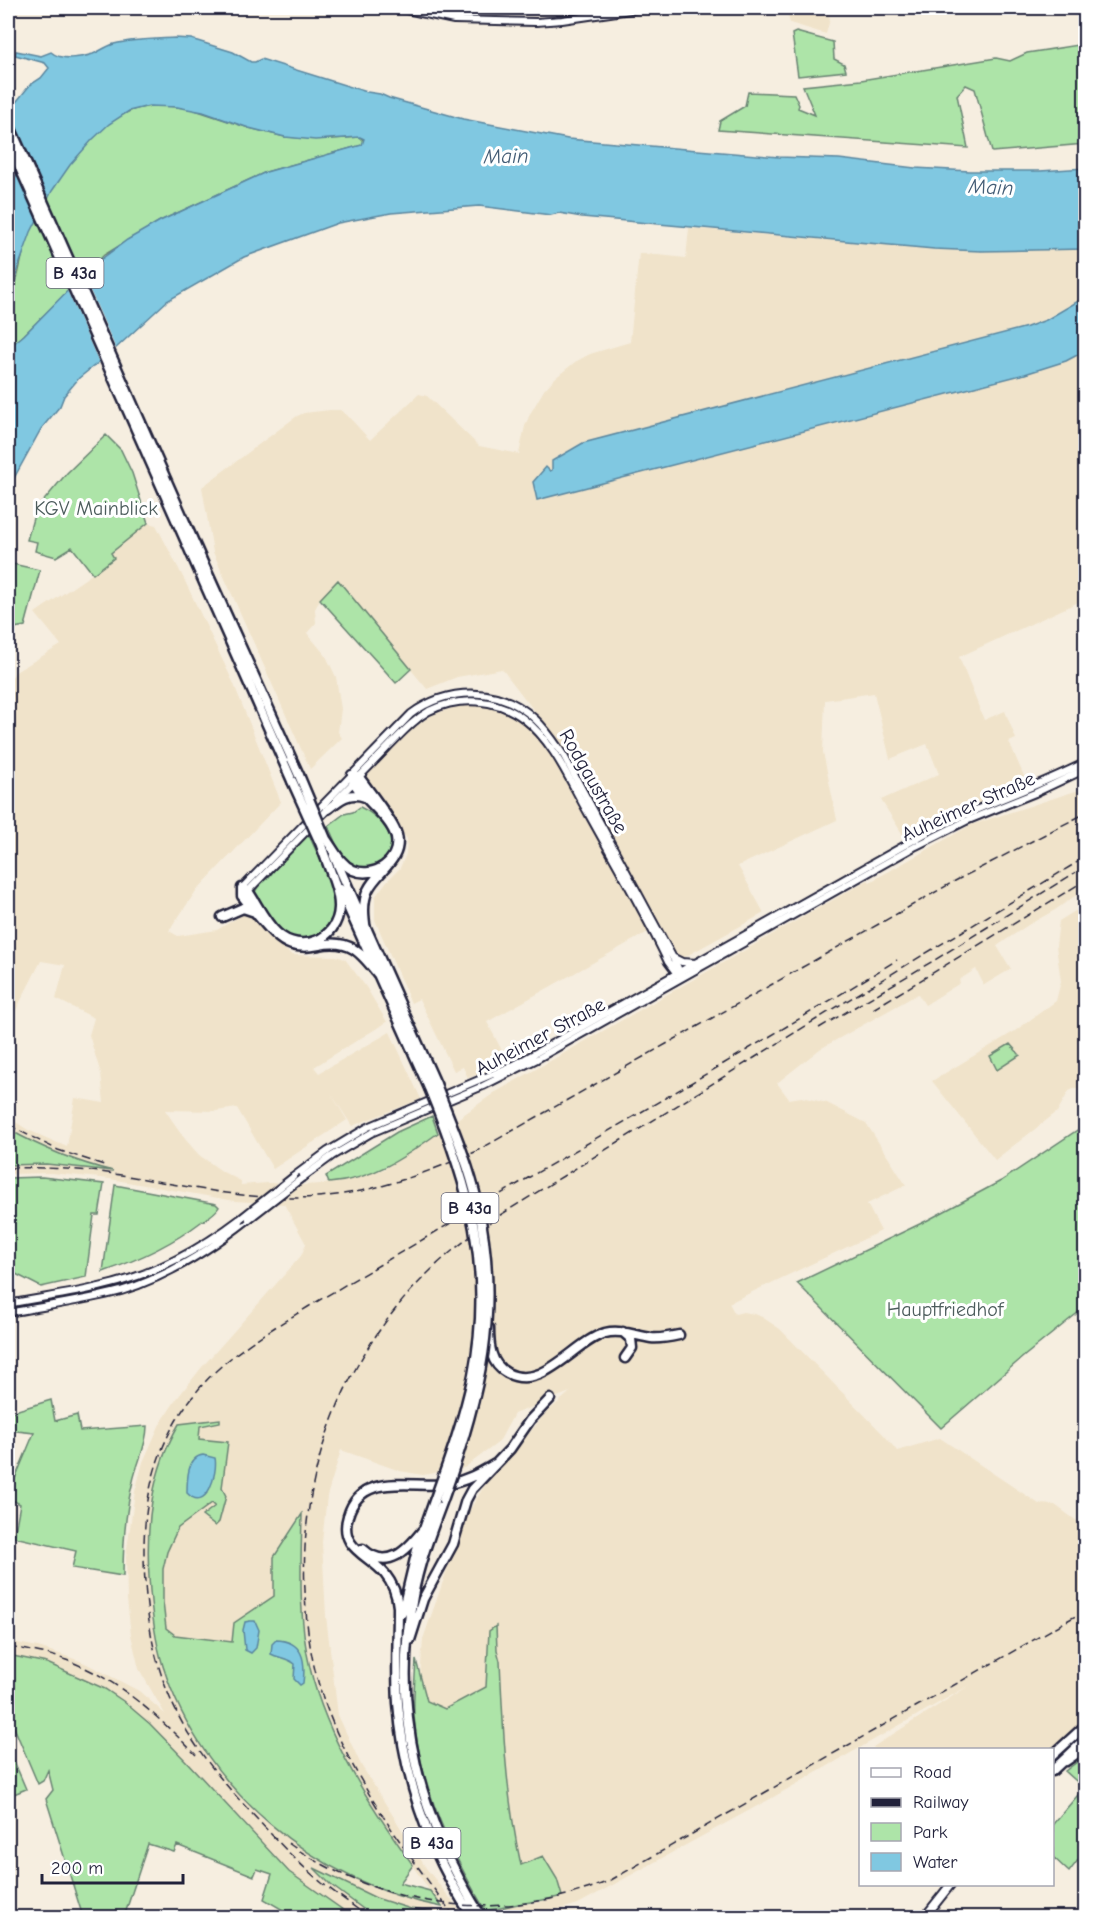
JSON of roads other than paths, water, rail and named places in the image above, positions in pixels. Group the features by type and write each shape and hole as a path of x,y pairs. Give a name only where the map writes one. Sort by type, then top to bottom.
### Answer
{"highway":[{"name":"B 43a","path":"8,122 193,551 296,778 380,977 397,1004"},
{"name":"B 43a","path":"8,141 139,427"},
{"path":"323,842 355,870 369,873 385,865 395,851 395,834 355,778"},
{"path":"355,778 393,825 398,839 394,857 374,880 366,894 364,905 366,931"},
{"path":"327,809 348,795 368,799"},
{"name":"B 43a","path":"323,842 366,931 462,1152 477,1200 486,1253 488,1311 477,1393 464,1440 423,1530 407,1587 399,1643 398,1703 403,1742 419,1811 449,1878 473,1917"},
{"path":"244,892 282,937 300,943 310,943 321,939 333,928 339,909 338,896 323,842"},
{"path":"244,892 277,937 290,945 300,947 333,943 353,948 363,956 380,977"},
{"path":"222,917 243,908 260,916"},
{"name":"B 43a","path":"432,1086 470,1203 478,1254 480,1300 476,1355 469,1394 418,1570 408,1625 407,1710 418,1779 429,1815 442,1848 482,1917"},
{"path":"488,1311 490,1350 495,1362 505,1372 516,1376 529,1377 544,1372 593,1339 611,1332 653,1338 679,1335"},
{"path":"623,1332 631,1339 632,1348 625,1358"},
{"path":"406,1655 423,1599 453,1544 469,1495 476,1484 510,1449 530,1420 550,1400"},
{"path":"399,1643 398,1601 394,1587 384,1572 357,1552 348,1535 346,1522 354,1502 363,1492 377,1486 450,1483 478,1474 495,1464"},
{"path":"399,1485 374,1492 360,1503 352,1520 355,1539 367,1553 375,1557 388,1558 401,1554 423,1530"},
{"path":"1054,1755 1086,1725"},
{"path":"1055,1768 1086,1739"},
{"path":"1055,1768 1086,1747"}],"main road":[{"path":"397,8 454,20 536,22 644,8"},
{"name":"Rodgaustraße","path":"244,892 327,809 411,714 436,700 458,694 478,693 516,705 542,725 564,756 678,972"},
{"name":"Auheimer Straße","path":"8,1304 100,1287 142,1274 201,1246 328,1151 368,1127 514,1065 937,828 1048,781 1086,762"},
{"name":"Auheimer Straße","path":"8,1313 104,1295 135,1286 194,1258 249,1220 332,1156 371,1133 499,1079 944,831 1086,769"},
{"name":"Rodgaustraße","path":"244,892 355,778"},
{"path":"662,982 671,960 697,963"},
{"path":"675,981 678,972 688,974"},
{"path":"924,1917 949,1886"}],"water":[{"name":"Main","path":"191,39 233,52 251,62 261,59 463,119 568,139 779,157 839,159 915,168 1040,171 1085,168 1085,249 981,251 934,249 559,213 551,215 479,206 391,213 338,223 244,257 167,301 114,350 79,378 41,429 8,489 8,348 24,335 92,266 127,240 160,221 266,172 362,145 364,139 360,137 315,140 285,137 249,128 203,112 177,107 149,106 129,111 109,124 92,140 70,165 52,191 31,232 8,301 8,112 30,85 41,78 49,68 45,63 15,55 16,51 41,56 51,52 65,58 93,54 121,42"},
{"path":"1085,297 1085,351 1066,361 1025,374 537,500 533,482 546,467 552,470 552,461 583,443 1027,327 1046,320"},
{"path":"203,1455 215,1458 215,1472 210,1489 200,1498 194,1498 187,1493 189,1470 194,1460"},
{"path":"255,1621 259,1630 256,1648 251,1653 245,1650 243,1630 245,1622"},
{"path":"276,1640 292,1644 301,1653 304,1675 303,1683 300,1685 294,1679 295,1664 271,1654 272,1644"}],"railway":[{"path":"8,1168 93,1171 227,1193 292,1198 364,1190 408,1178 475,1152 955,881 1086,813"},
{"path":"455,1918 383,1816 352,1763 321,1692 308,1634 305,1547 318,1462 349,1382 370,1345 395,1310 424,1277 450,1253 497,1217 830,1011 1086,857"},
{"path":"819,1028 933,961 1076,872"},
{"path":"873,1009 1086,880"},
{"path":"369,1918 302,1865 233,1793 192,1739 168,1693 152,1641 145,1586 144,1550 150,1488 162,1449 171,1430 206,1381 232,1357 262,1336 897,960"},
{"path":"8,1125 58,1150 107,1166"},
{"path":"288,1843 325,1866 364,1883 404,1896 445,1904 487,1906 529,1903 570,1894 611,1880 1086,1610"},
{"path":"8,1647 59,1658 103,1677 152,1713 196,1755"}],"park label":[{"name":"KGV Mainblick","path":"96,508"},
{"name":"Hauptfriedhof","path":"945,1309"}]}
